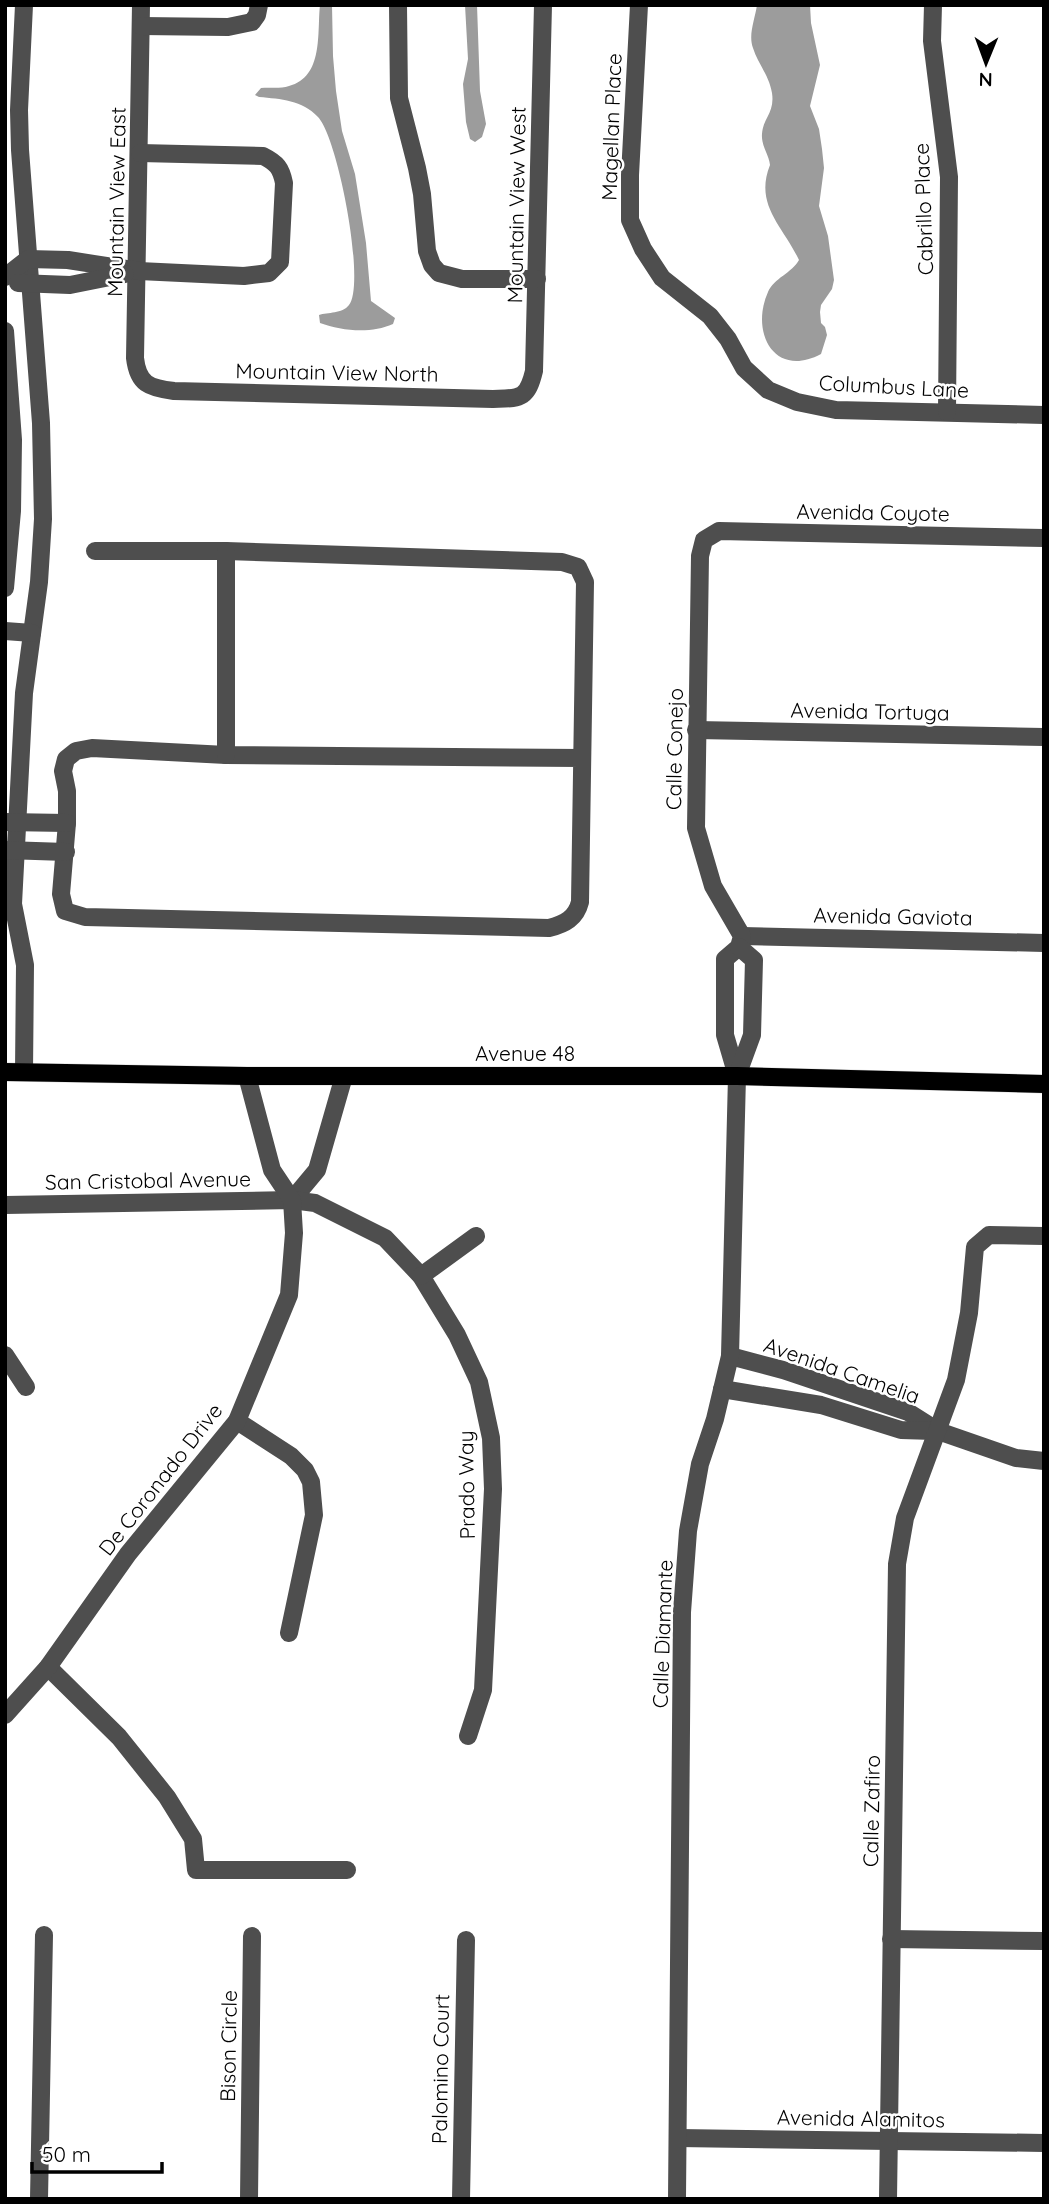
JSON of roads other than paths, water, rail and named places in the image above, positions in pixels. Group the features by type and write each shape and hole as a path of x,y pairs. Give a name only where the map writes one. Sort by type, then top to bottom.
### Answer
{"main road":[{"name":"Avenue 48","path":"5,1072 247,1076 737,1076 1044,1084"}],"street":[{"path":"24,5 19,110 41,423 43,519 10,850 9,904 25,965 24,1072"},
{"name":"Mountain View East","path":"141,5 137,371 143,381 157,389"},
{"path":"141,26 228,26 252,22 259,5"},
{"path":"398,5 399,98 417,168 427,251 432,265 439,273 462,279 537,279"},
{"name":"Mountain View West","path":"517,398 525,394 531,385 534,371 543,5"},
{"name":"Magellan Place","path":"639,5 630,220 643,249 662,278 710,316 728,339"},
{"name":"Cabrillo Place","path":"933,5 932,41 949,177 947,412"},
{"path":"5,280 28,259 68,260 139,271 244,276 269,273 280,262 284,183 277,164 263,156 140,153"},
{"path":"5,280 30,285 70,285 139,271"},
{"path":"5,331 13,440 12,511 5,588"},
{"name":"Columbus Lane","path":"728,339 744,368 760,383 768,390 797,402 836,411 1044,415"},
{"name":"Mountain View North","path":"157,389 229,393 517,398"},
{"name":"Avenida Coyote","path":"704,540 719,531 1044,538"},
{"name":"Calle Conejo","path":"704,540 700,556 696,828 713,886 740,942 754,960 752,1035 737,1076"},
{"path":"95,551 226,551 562,562 578,567 585,582 580,902 568,921 549,928 85,917 65,911 62,904 67,823 64,764 69,754 76,751 92,748 226,755 581,758"},
{"path":"226,551 226,755"},
{"path":"5,631 32,633"},
{"name":"Avenida Tortuga","path":"696,730 1044,737"},
{"path":"11,822 67,823"},
{"path":"10,850 66,852"},
{"path":"737,1076 724,1035 725,959 740,942"},
{"name":"Avenida Gaviota","path":"740,942 1044,943"},
{"name":"De Coronado Drive","path":"5,1715 48,1667 128,1554 237,1421 289,1295 295,1233 292,1200 272,1170 247,1076"},
{"path":"292,1200 317,1170 344,1076"},
{"name":"Calle Diamante","path":"677,2199 682,1612 688,1531 698,1478 730,1356 737,1076"},
{"name":"San Cristobal Avenue","path":"5,1205 292,1200"},
{"name":"Prado Way","path":"292,1200 315,1203 385,1238 421,1276 471,1362 486,1409 491,1438 493,1489 483,1690 468,1736"},
{"name":"Calle Zafiro","path":"887,2199 897,1564 905,1518 956,1380 969,1313 975,1247 989,1235 1044,1236"},
{"path":"421,1276 477,1236"},
{"path":"5,1355 26,1387"},
{"name":"Avenida Camelia","path":"730,1356 908,1412 938,1431 1016,1458 1044,1461"},
{"path":"802,1402 808,1379"},
{"name":"Avenida Camelia","path":"722,1390 821,1405 901,1430 938,1431"},
{"path":"237,1421 291,1456 305,1470 311,1482 314,1515 289,1633"},
{"path":"48,1667 119,1737 167,1797 193,1839 196,1870 348,1870"},
{"path":"39,2199 44,1935"},
{"name":"Bison Circle","path":"250,2199 252,1936"},
{"path":"891,1939 1044,1941"},
{"name":"Palomino Court","path":"461,2199 466,1940"},
{"name":"Avenida Alamitos","path":"678,2138 1044,2143"}]}
